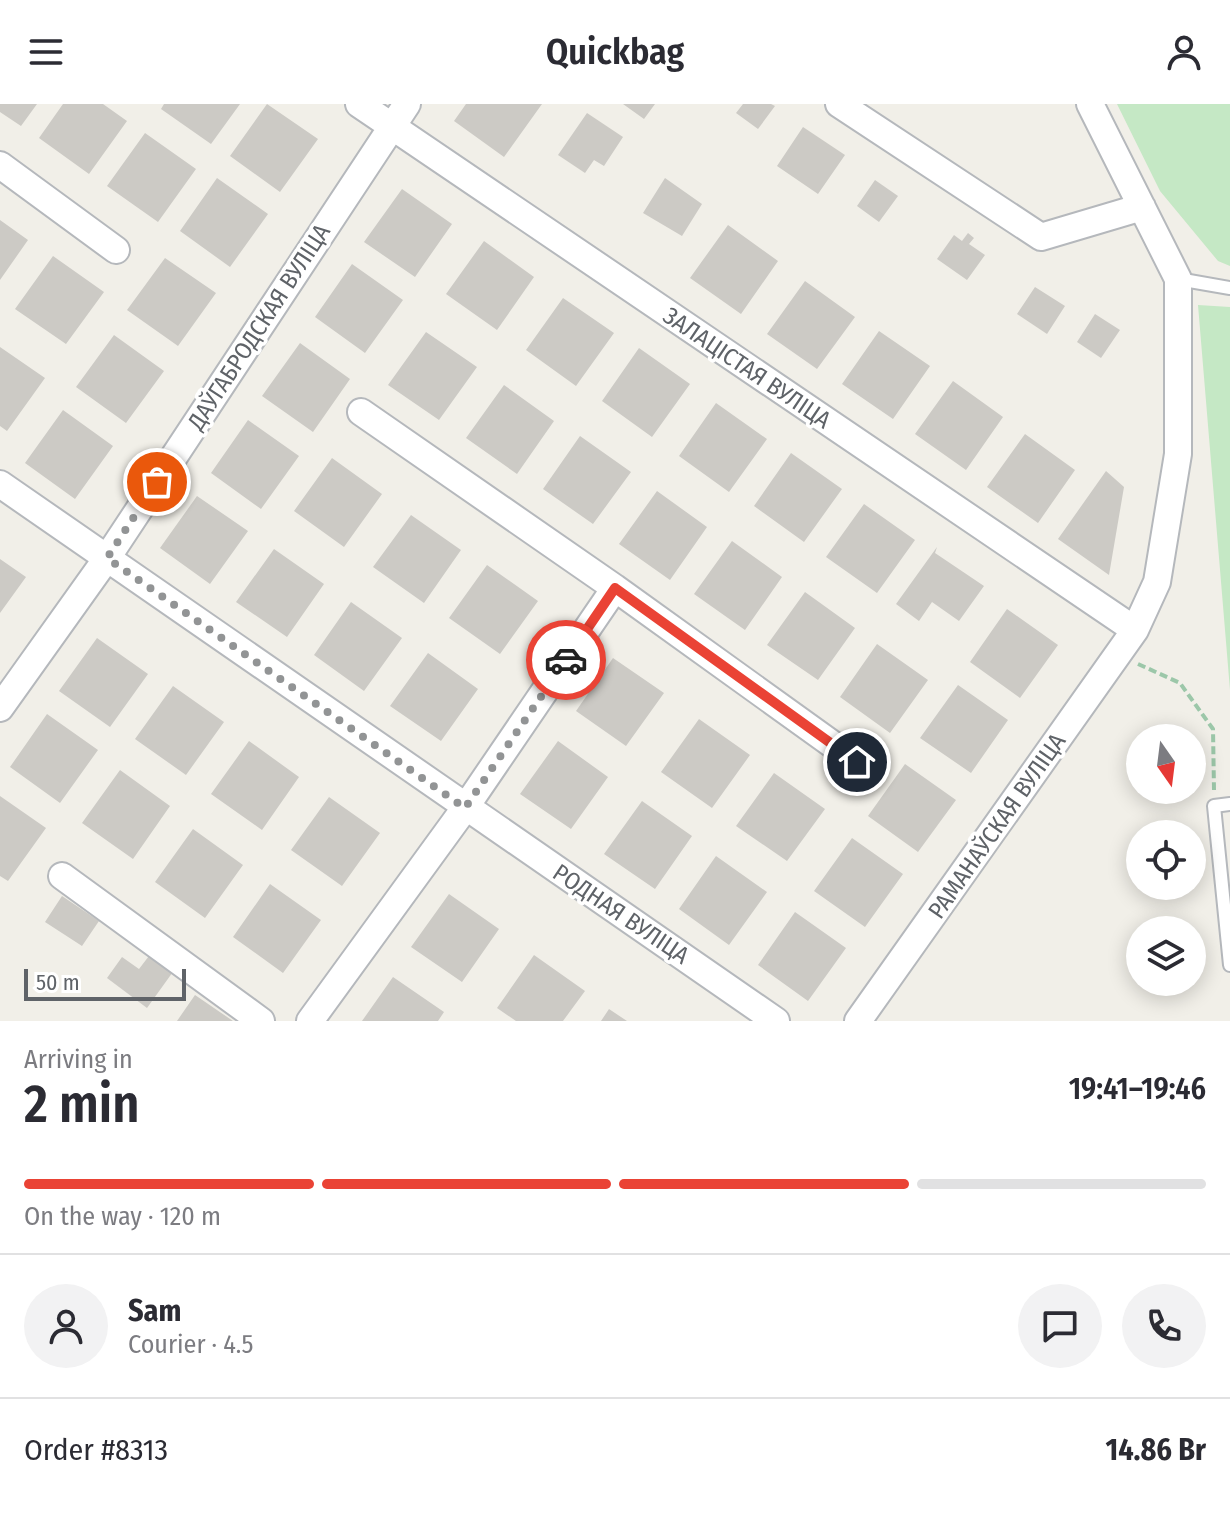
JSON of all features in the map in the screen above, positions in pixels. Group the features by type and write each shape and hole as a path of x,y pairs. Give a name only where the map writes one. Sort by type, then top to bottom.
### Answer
{"street":[{"name":"ЗАЛАЦІСТАЯ ВУЛІЦА","path":"359,104 1135,630"},
{"name":"ДАЎГАБРОДСКАЯ ВУЛІЦА","path":"0,708 107,558 407,104"},
{"path":"839,104 1041,237 1142,207"},
{"path":"1090,104 1178,279"},
{"path":"0,165 116,250"},
{"name":"РАМАНАЎСКАЯ ВУЛІЦА","path":"858,1021 1118,655 1135,630 1157,582 1178,454 1178,279"},
{"path":"361,412 615,588 857,762"},
{"name":"РОДНАЯ ВУЛІЦА","path":"0,484 776,1021"},
{"path":"310,1021 465,808 615,588"},
{"path":"62,876 261,1021"}],"lane":[{"path":"1178,279 1230,288"},
{"path":"1230,804 1214,806 1230,965"}],"path":[{"path":"1118,655 1180,683 1213,729 1214,806"}],"green space":[{"path":"1117,104 1230,104 1230,266 1218,261 1160,191"},
{"path":"1198,305 1230,307 1230,690"}],"building":[{"path":"0,104 37,104 21,126 0,112"},
{"path":"63,104 103,104 127,121 89,174 39,138"},
{"path":"164,104 240,104 211,144 161,109"},
{"path":"267,104 318,139 280,192 230,156"},
{"path":"466,104 542,104 504,157 454,121"},
{"path":"623,104 655,104 644,119"},
{"path":"743,104 775,106 758,129 736,113"},
{"path":"587,113 623,137 604,166 594,160 585,173 558,155"},
{"path":"803,127 845,155 818,194 777,166"},
{"path":"145,133 196,169 158,222 107,186"},
{"path":"217,178 268,214 230,267 180,231"},
{"path":"665,178 702,204 682,236 643,213"},
{"path":"875,180 898,196 879,222 857,206"},
{"path":"402,189 452,224 415,277 364,242"},
{"path":"0,220 28,240 0,280"},
{"path":"728,225 778,261 741,314 690,278"},
{"path":"968,233 974,238 969,244 985,255 967,280 937,259 954,235 962,241"},
{"path":"484,241 534,277 497,330 446,294"},
{"path":"53,256 104,292 66,344 15,309"},
{"path":"165,258 216,293 178,346 127,310"},
{"path":"352,264 403,300 365,353 315,317"},
{"path":"805,281 855,317 817,369 767,334"},
{"path":"1035,287 1065,306 1047,334 1017,314"},
{"path":"563,298 614,333 576,386 526,350"},
{"path":"1095,314 1120,330 1101,358 1077,342"},
{"path":"879,331 930,366 893,419 842,384"},
{"path":"426,332 477,367 439,420 388,385"},
{"path":"114,335 164,371 126,423 76,387"},
{"path":"300,343 350,379 313,432 262,396"},
{"path":"0,347 45,378 7,431 0,426"},
{"path":"639,348 690,384 652,437 602,401"},
{"path":"953,381 1003,417 966,470 915,434"},
{"path":"504,385 554,421 517,474 466,438"},
{"path":"716,403 767,439 729,492 679,456"},
{"path":"63,410 113,446 75,499 25,463"},
{"path":"248,420 299,456 261,509 211,473"},
{"path":"1025,434 1075,470 1038,523 987,487"},
{"path":"580,436 631,472 593,524 543,489"},
{"path":"791,453 842,489 804,542 754,506"},
{"path":"332,458 382,494 344,547 294,511"},
{"path":"1106,471 1124,487 1109,575 1058,539"},
{"path":"657,491 707,527 670,580 619,544"},
{"path":"197,496 248,531 210,584 160,548"},
{"path":"864,504 915,540 877,593 826,557"},
{"path":"411,515 461,550 424,603 373,567"},
{"path":"732,541 782,577 745,630 694,594"},
{"path":"937,547 935,553 984,586 959,621 932,602 919,621 896,604"},
{"path":"274,549 324,584 287,637 236,602"},
{"path":"0,559 26,577 0,613"},
{"path":"487,565 538,601 500,654 449,618"},
{"path":"805,592 855,628 818,680 767,645"},
{"path":"351,602 402,638 364,691 314,655"},
{"path":"1007,609 1058,645 1020,698 970,662"},
{"path":"97,638 148,674 110,727 59,691"},
{"path":"877,644 928,680 890,733 840,697"},
{"path":"428,653 478,689 441,741 390,706"},
{"path":"613,658 664,693 626,746 576,711"},
{"path":"958,685 1008,720 971,773 920,738"},
{"path":"173,686 224,722 186,775 135,739"},
{"path":"47,714 98,750 60,803 10,767"},
{"path":"699,719 750,755 712,808 661,772"},
{"path":"249,741 299,777 262,830 211,794"},
{"path":"558,741 608,777 571,829 520,794"},
{"path":"905,764 956,800 918,852 868,816"},
{"path":"120,770 170,806 133,859 82,823"},
{"path":"774,773 825,809 787,861 736,826"},
{"path":"0,796 46,828 8,881 0,876"},
{"path":"329,797 380,833 342,886 291,850"},
{"path":"642,801 692,836 655,889 604,854"},
{"path":"193,829 243,865 205,918 155,882"},
{"path":"852,838 903,874 865,927 814,891"},
{"path":"716,856 767,892 729,945 679,909"},
{"path":"270,884 321,920 283,973 233,937"},
{"path":"449,894 499,929 462,982 411,947"},
{"path":"62,896 99,921 82,946 45,922"},
{"path":"795,912 846,948 808,1001 758,965"},
{"path":"152,952 175,969 147,1008 107,978 122,957 139,969"},
{"path":"534,955 585,991 563,1021 516,1021 497,1008"},
{"path":"393,977 444,1012 438,1021 362,1021"},
{"path":"195,995 233,1021 177,1021"},
{"path":"609,1009 627,1021 601,1021"}],"way so far":[{"path":"157,482 107,558 465,808 566,660"}],"route":[{"path":"566,660 615,588 857,762"}]}
